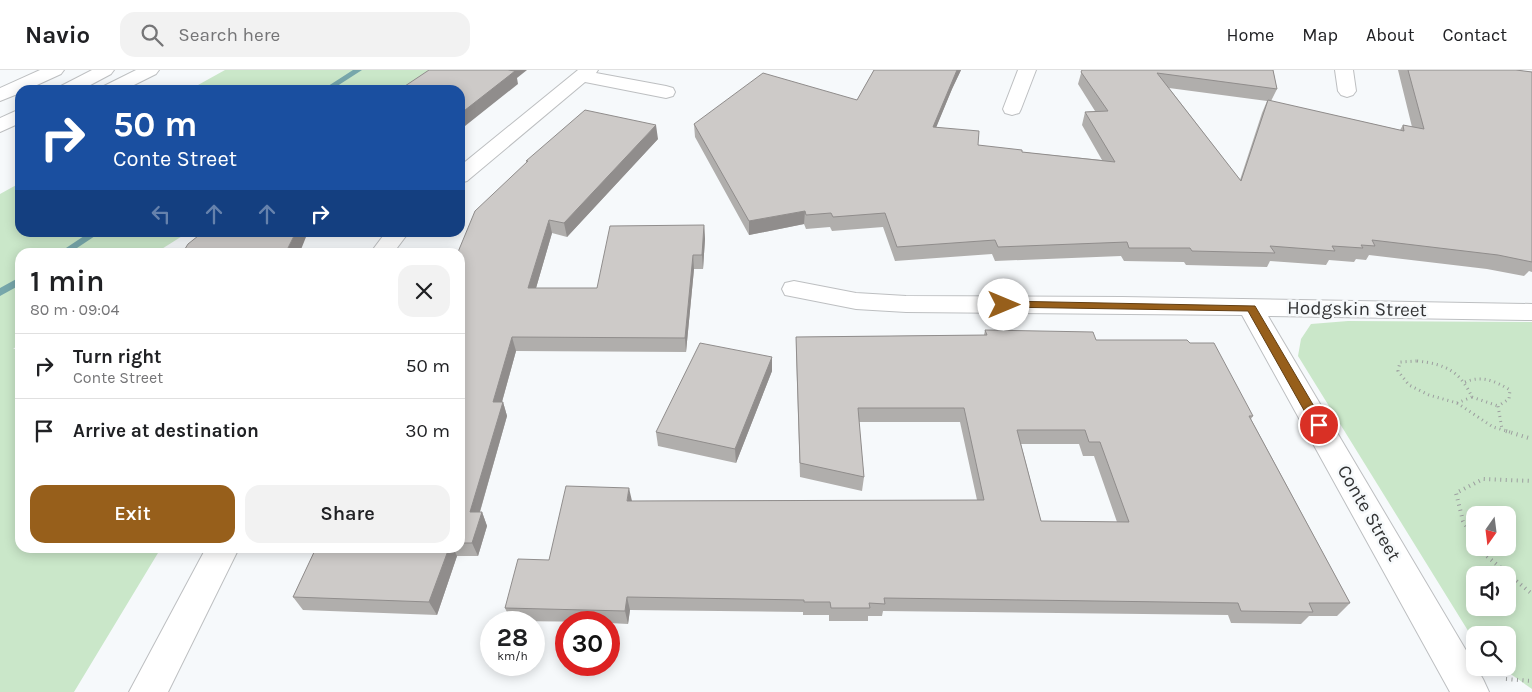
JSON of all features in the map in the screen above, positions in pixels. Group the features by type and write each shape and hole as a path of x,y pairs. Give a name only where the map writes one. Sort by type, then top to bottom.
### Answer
{"main road":[{"path":"23,85 55,70"},
{"path":"76,85 105,70"},
{"path":"120,85 150,70"},
{"path":"1012,109 1027,70"},
{"path":"1344,70 1348,91"},
{"path":"465,173 585,73 666,92"},
{"path":"0,96 15,89"},
{"path":"0,126 15,118"},
{"path":"0,146 15,138"},
{"path":"385,248 394,237"},
{"name":"Hodgskin Street","path":"794,289 856,301 906,304 1122,305 1532,312"},
{"name":"Conte Street","path":"1251,308 1470,692"},
{"path":"148,692 220,553"}],"path":[{"path":"1472,397 1465,382 1455,373 1434,363 1416,360 1400,362 1398,372 1409,385 1429,395 1457,404 1493,427 1532,439"},
{"path":"1465,382 1474,377 1494,379 1510,390 1509,399 1498,406"},
{"path":"1457,404 1472,397 1498,406"},
{"path":"1498,406 1502,430"},
{"path":"1466,526 1456,493 1483,479 1532,481"},
{"path":"1487,556 1532,594"}],"green space":[{"path":"225,70 430,70 408,85 198,85"},
{"path":"15,186 15,237 181,237 163,248 15,248 15,348 13,349 15,349 15,553 158,553 74,692 0,692 0,194"},
{"path":"1348,321 1532,322 1532,689 1513,676 1516,676 1516,626 1466,627 1298,356 1301,339 1311,324"}],"building":[{"path":"429,70 515,71 465,110 465,85 406,85"},
{"path":"874,70 957,70 933,127 979,131 978,145 1022,150 1022,152 1115,162 1085,112 1108,111 1081,72 1082,70 1273,70 1277,89 1157,73 1241,181 1268,100 1404,131 1403,125 1424,129 1408,70 1516,70 1532,72 1532,262 1498,255 1372,240 1375,246 1361,245 1363,248 1332,246 1335,251 1270,246 1275,253 1192,251 1190,248 1129,248 1127,242 998,247 995,240 897,247 885,213 833,217 831,213 806,215 805,211 749,221 694,124 763,73 857,100"},
{"path":"585,110 656,125 564,223 549,220 528,288 597,288 610,226 704,225 702,255 693,255 685,338 512,337 493,402 503,402 470,512 482,512 472,543 465,543 465,248 460,248 475,211 528,161 526,161"},
{"path":"197,237 294,237 288,248 186,248"},
{"path":"985,330 1093,332 1096,340 1187,340 1190,343 1214,343 1253,416 1249,416 1350,603 1309,603 1313,612 1241,611 1238,603 884,598 885,604 869,603 870,608 831,608 830,602 804,602 804,600 627,597 625,611 505,608 518,559 549,560 566,486 629,488 627,501 984,500 964,408 858,408 864,477 800,463 796,337 987,335","holes":["1017,430 1085,430 1089,442 1100,442 1129,522 1041,521"]},
{"path":"700,343 772,357 735,449 656,432"},
{"path":"314,553 447,553 429,602 293,597"}],"waterway":[{"path":"334,85 358,70"},
{"path":"71,248 89,237"},
{"path":"0,293 15,283"}],"route":[{"path":"1004,305 1251,308 1319,425"}]}
